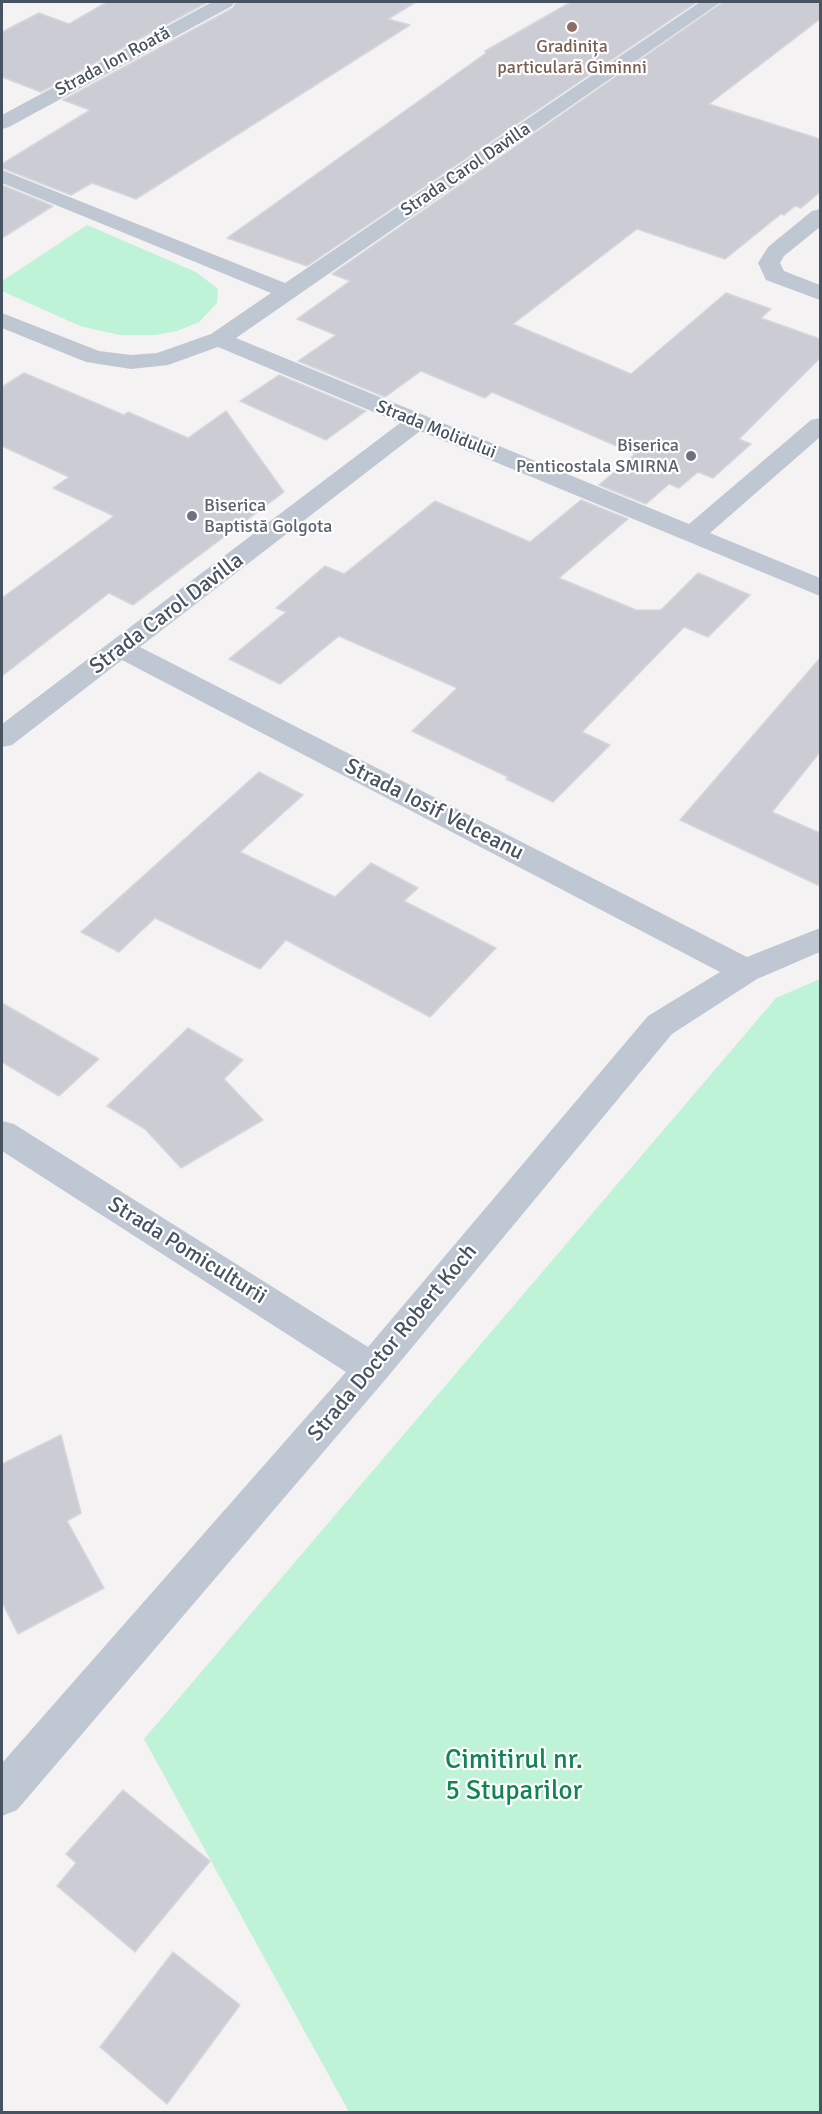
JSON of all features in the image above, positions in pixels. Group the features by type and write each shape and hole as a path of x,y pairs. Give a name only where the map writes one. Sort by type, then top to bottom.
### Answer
{"street":[{"name":"Strada Ion Roată","path":"2,123 225,2"},
{"name":"Strada Carol Davilla","path":"2,320 94,357 131,362 160,360 219,339 712,2"},
{"path":"2,176 287,292"},
{"path":"820,216 776,252 769,263 774,275 820,293"},
{"name":"Strada Molidului","path":"219,339 820,588"},
{"name":"Strada Carol Davilla","path":"2,738 122,649 417,422"},
{"path":"692,534 820,425"},
{"name":"Strada Iosif Velceanu","path":"122,649 746,971"},
{"name":"Strada Doctor Robert Koch","path":"2,1795 372,1369 660,1025 746,971 820,939"},
{"name":"Strada Pomiculturii","path":"2,1134 372,1369"}],"green space":[{"path":"87,225 196,272 218,289 217,303 199,322 177,331 156,335 119,335 80,326 2,291 2,281"},
{"name":"Cimitirul nr. 5 Stuparilor","path":"820,979 820,2112 349,2112 144,1739 776,998"}],"building":[{"path":"107,2 208,2 41,92 2,77 2,32 39,13 69,24"},
{"path":"236,2 416,2 388,19 410,25 136,199 92,183 71,195 2,168 2,164 90,110 63,100 233,8"},
{"path":"571,2 697,2 307,266 227,238 486,53 485,51"},
{"path":"723,2 820,2 820,19 709,104 820,139 820,192 801,208 795,206 784,215 781,214 725,259 637,229 513,324 631,374 726,293 771,309 761,318 820,339 820,358 739,439 751,444 713,478 698,472 679,488 669,484 646,504 599,485 635,454 492,392 485,398 421,371 385,397 298,361 336,335 297,319 350,281 332,274"},
{"path":"2,185 53,206 2,238"},
{"path":"24,373 124,415 128,412 188,438 226,411 284,492 133,605 109,593 2,676 2,598 114,516 53,488 69,477 2,446 2,387"},
{"path":"279,375 366,411 326,440 240,401"},
{"path":"581,500 628,519 559,578 636,610 661,610 698,573 750,595 708,637 684,627 582,732 610,745 553,802 506,779 508,777 412,731 457,688 339,636 280,684 229,659 286,612 276,608 325,566 344,574 435,501 530,542"},
{"path":"820,658 820,752 772,812 820,833 820,886 680,820"},
{"path":"259,772 303,795 240,852 335,897 371,863 418,888 404,901 496,948 430,1017 286,940 260,969 155,918 119,952 81,932"},
{"path":"2,1003 99,1059 59,1096 2,1062"},
{"path":"188,1028 243,1060 224,1079 263,1120 181,1168 145,1129 107,1106"},
{"path":"61,1435 81,1513 67,1521 104,1588 18,1634 2,1602 2,1464"},
{"path":"123,1790 210,1861 135,1952 57,1886 76,1863 66,1854"},
{"path":"173,1952 240,2005 167,2104 100,2047"}],"place":[{"name":"Gradinița particulară Giminni","path":"572,27"},
{"name":"Biserica Penticostala SMIRNA","path":"691,456"},
{"name":"Biserica Baptistă Golgota","path":"192,516"}]}
